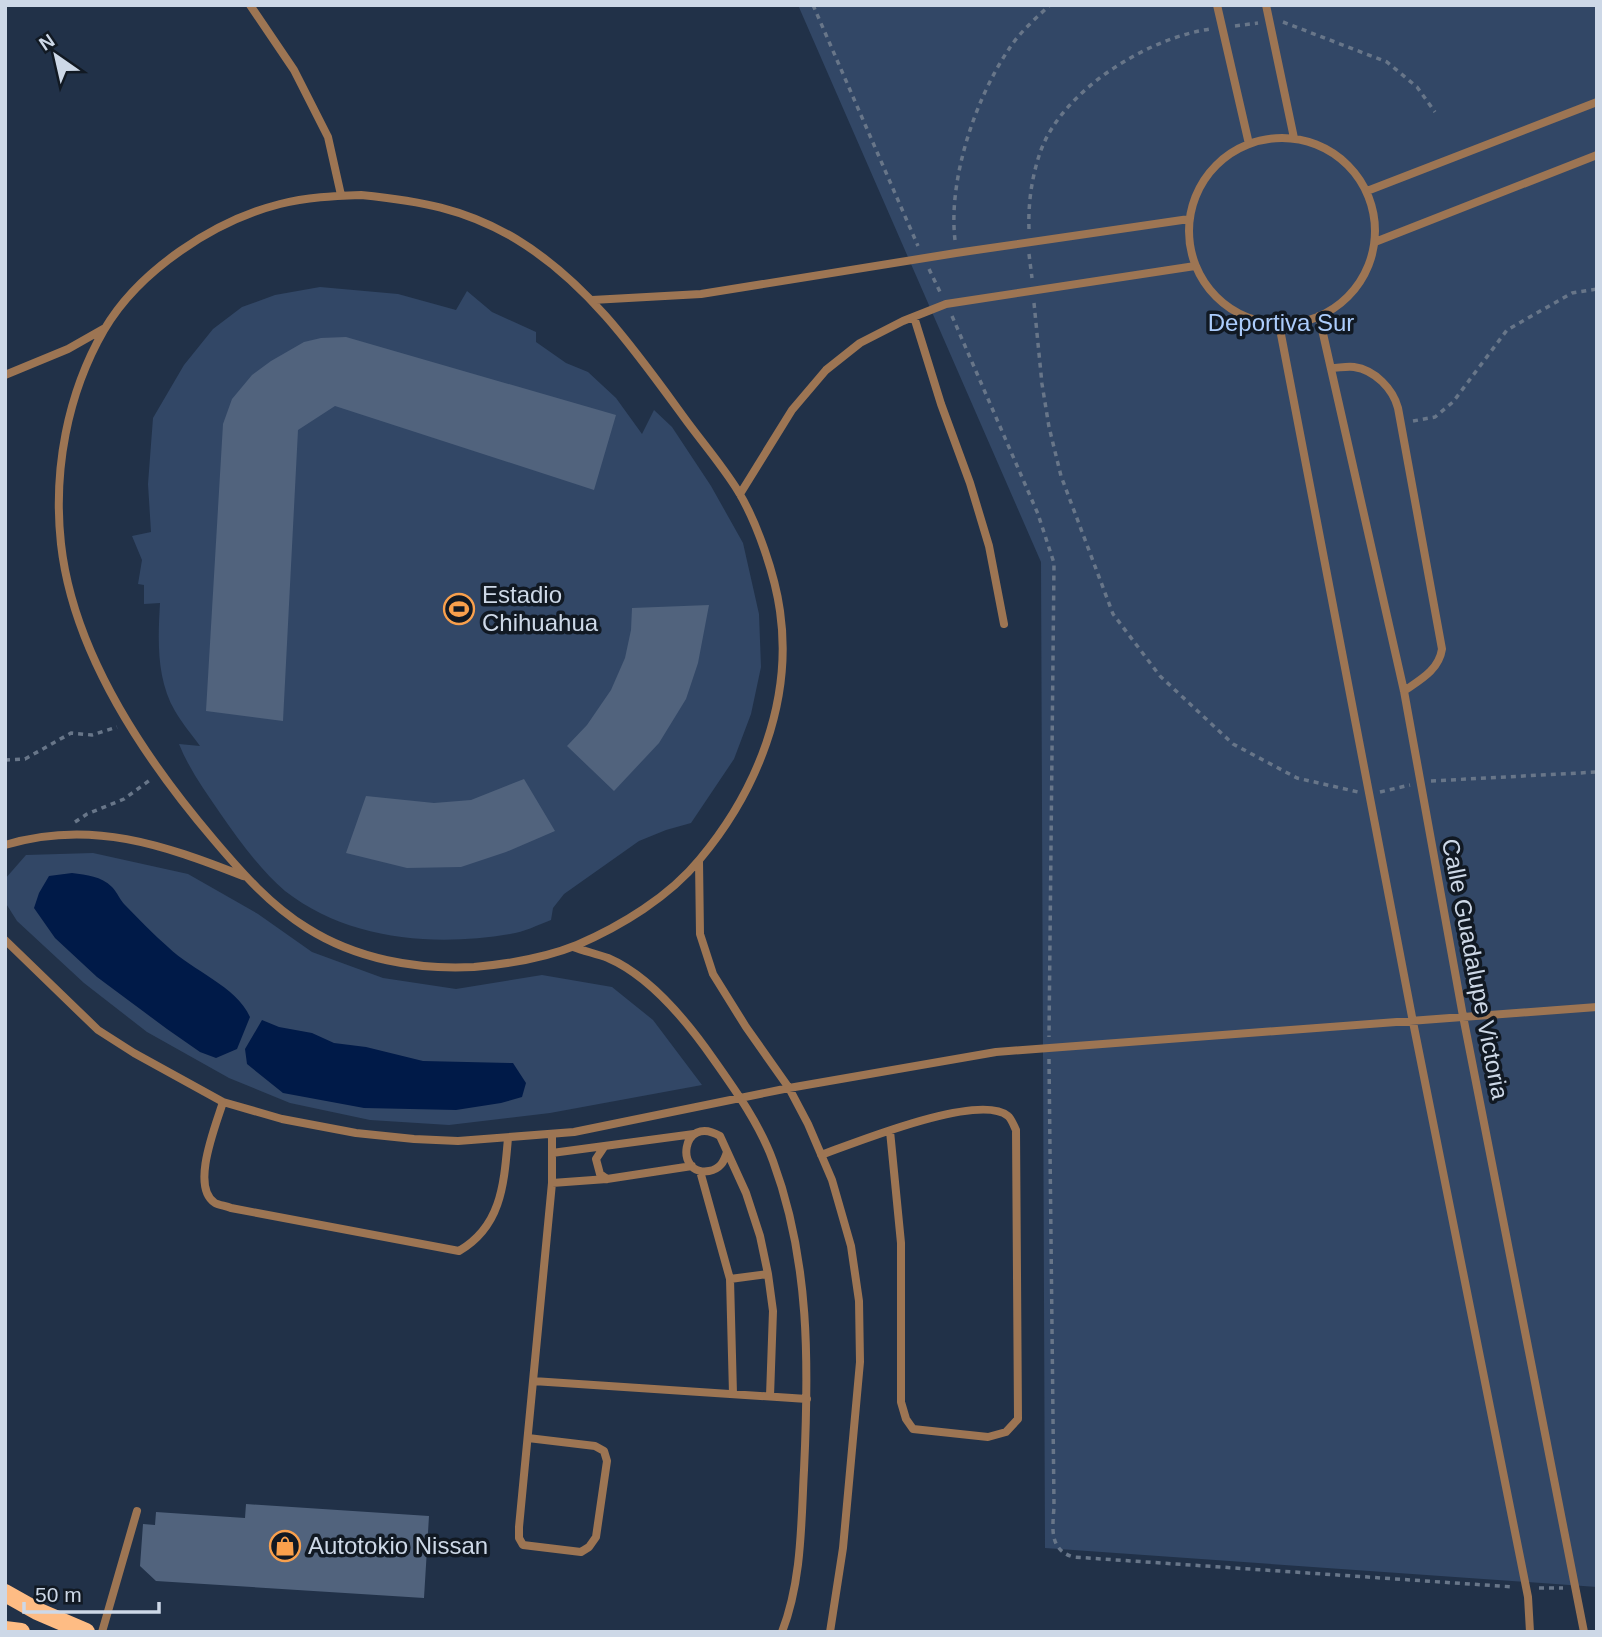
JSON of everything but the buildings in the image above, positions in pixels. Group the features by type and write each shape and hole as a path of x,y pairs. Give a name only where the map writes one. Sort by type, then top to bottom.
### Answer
{"main road":[{"path":"5,1593 37,1611 86,1632"},
{"path":"5,1630 21,1632"}],"lane":[{"path":"250,5 294,70 328,137 341,195"},
{"path":"1217,5 1249,144"},
{"path":"1266,5 1294,138"},
{"path":"1367,191 1597,102"},
{"path":"1273,138 1294,138 1317,144 1337,155 1354,171 1367,191 1374,216 1375,242 1368,265 1357,286 1340,303 1319,316 1300,322 1279,324 1252,319 1228,307 1208,289 1195,266 1189,243 1189,219 1200,186 1222,159 1249,144 1273,138"},
{"path":"1375,242 1597,155"},
{"path":"361,195 425,202 474,218 515,239 537,254 592,300 640,356 740,494 769,562 780,613 783,661 779,701 769,740 752,779 699,861 664,893 636,913 573,947 518,962 433,968 394,963 347,948 310,930 278,907 245,876 199,822 162,772 118,706 92,652 73,601 61,548 58,489 64,435 81,380 105,328 159,267 197,239 234,220 279,204 322,196 361,195"},
{"path":"592,300 701,294 1189,219"},
{"path":"740,494 792,410 826,370 860,342 946,304 1195,266"},
{"name":"Calle Guadalupe Victoria","path":"1319,316 1404,691 1463,1016 1584,1632"},
{"path":"914,317 989,546 1004,624"},
{"path":"1279,324 1413,1022 1526,1588 1530,1632"},
{"path":"5,375 68,349 105,328"},
{"path":"1331,368 1354,367 1369,373 1387,387 1395,398 1401,424 1442,649 1441,659 1435,667 1404,691"},
{"path":"5,845 56,835 97,834 139,840 186,853 245,876"},
{"path":"699,861 700,934 713,974 789,1088 832,1180 851,1246 859,1301 859,1375 843,1549 830,1632"},
{"path":"5,940 97,1030 223,1102 282,1119 356,1133 414,1139 508,1138 574,1132 789,1088 996,1052 1597,1007"},
{"path":"573,947 610,959 639,977 667,1003 700,1041 741,1098 772,1159 793,1228 804,1292 807,1399 796,1586 782,1632"},
{"path":"223,1102 203,1175 205,1189 214,1202 231,1208 459,1251 493,1219 504,1183 508,1138"},
{"path":"821,1155 890,1131 939,1115 991,1109 1008,1116 1016,1130 1018,1419 1006,1432 988,1437 913,1429 906,1419 901,1402 901,1243 890,1131"},
{"path":"552,1153 694,1135 703,1131 720,1136 746,1193 760,1236 768,1274 773,1311 770,1396"},
{"path":"528,1438 596,1446 604,1451 607,1461 596,1537 589,1547 581,1552 523,1545 519,1538 533,1381 552,1183 552,1134"},
{"path":"694,1135 685,1150 687,1159 696,1169 730,1279 733,1394"},
{"path":"606,1146 596,1159 600,1174 607,1179"},
{"path":"552,1183 717,1168 727,1153"},
{"path":"730,1279 768,1274"},
{"path":"533,1381 807,1399"},
{"path":"102,1632 137,1511"}],"path":[{"path":"813,5 1038,514 1054,563 1049,1049 1054,1506 1052,1537 1063,1554 1073,1557 1472,1582 1526,1588 1575,1588"},
{"path":"956,253 956,195 967,140 991,78 1010,47 1050,5"},
{"path":"1435,111 1417,87 1387,62 1281,21 1269,21 1189,32 1165,40 1132,56 1099,79 1060,115 1041,149 1028,202 1029,265 1035,290 1042,384 1061,476 1114,614 1160,676 1233,744 1297,778 1369,794 1419,782 1597,772"},
{"path":"1401,424 1435,417 1453,402 1507,330 1572,293 1597,289"},
{"path":"5,760 25,759 71,733 92,735 130,724"},
{"path":"56,835 87,814 124,799 162,772"}],"green space":[{"name":"Deportiva Sur","path":"798,5 1597,5 1597,1587 1045,1548 1041,562"},
{"name":"Estadio Chihuahua","path":"320,287 398,294 456,310 467,291 492,312 536,332 536,342 566,363 588,372 616,398 642,434 654,410 672,427 711,486 743,543 759,614 761,667 751,714 734,759 691,823 639,841 564,894 553,908 551,920 520,932 452,940 393,936 364,930 310,907 285,891 250,854 203,788 179,744 200,746 175,711 164,685 159,644 160,603 144,604 144,585 138,584 142,560 132,536 151,532 148,484 153,418 184,365 213,329 242,307 275,295"},
{"path":"93,853 188,874 258,914 312,952 383,978 456,989 542,975 612,987 653,1020 702,1085 550,1113 449,1125 370,1120 290,1103 229,1078 147,1032 84,983 17,921 5,902 5,879 26,855"}],"shaded area":[{"path":"72,873 108,883 125,905 162,942 235,996 250,1017 237,1049 216,1058 200,1052 97,977 55,938 34,908 49,876"},
{"path":"262,1020 279,1027 312,1033 334,1043 366,1047 423,1061 513,1063 526,1083 522,1097 456,1110 364,1108 283,1093 247,1064 245,1049"}],"place":[{"name":"Estadio Chihuahua","path":"459,609"},
{"name":"Autotokio Nissan","path":"285,1546"}]}
